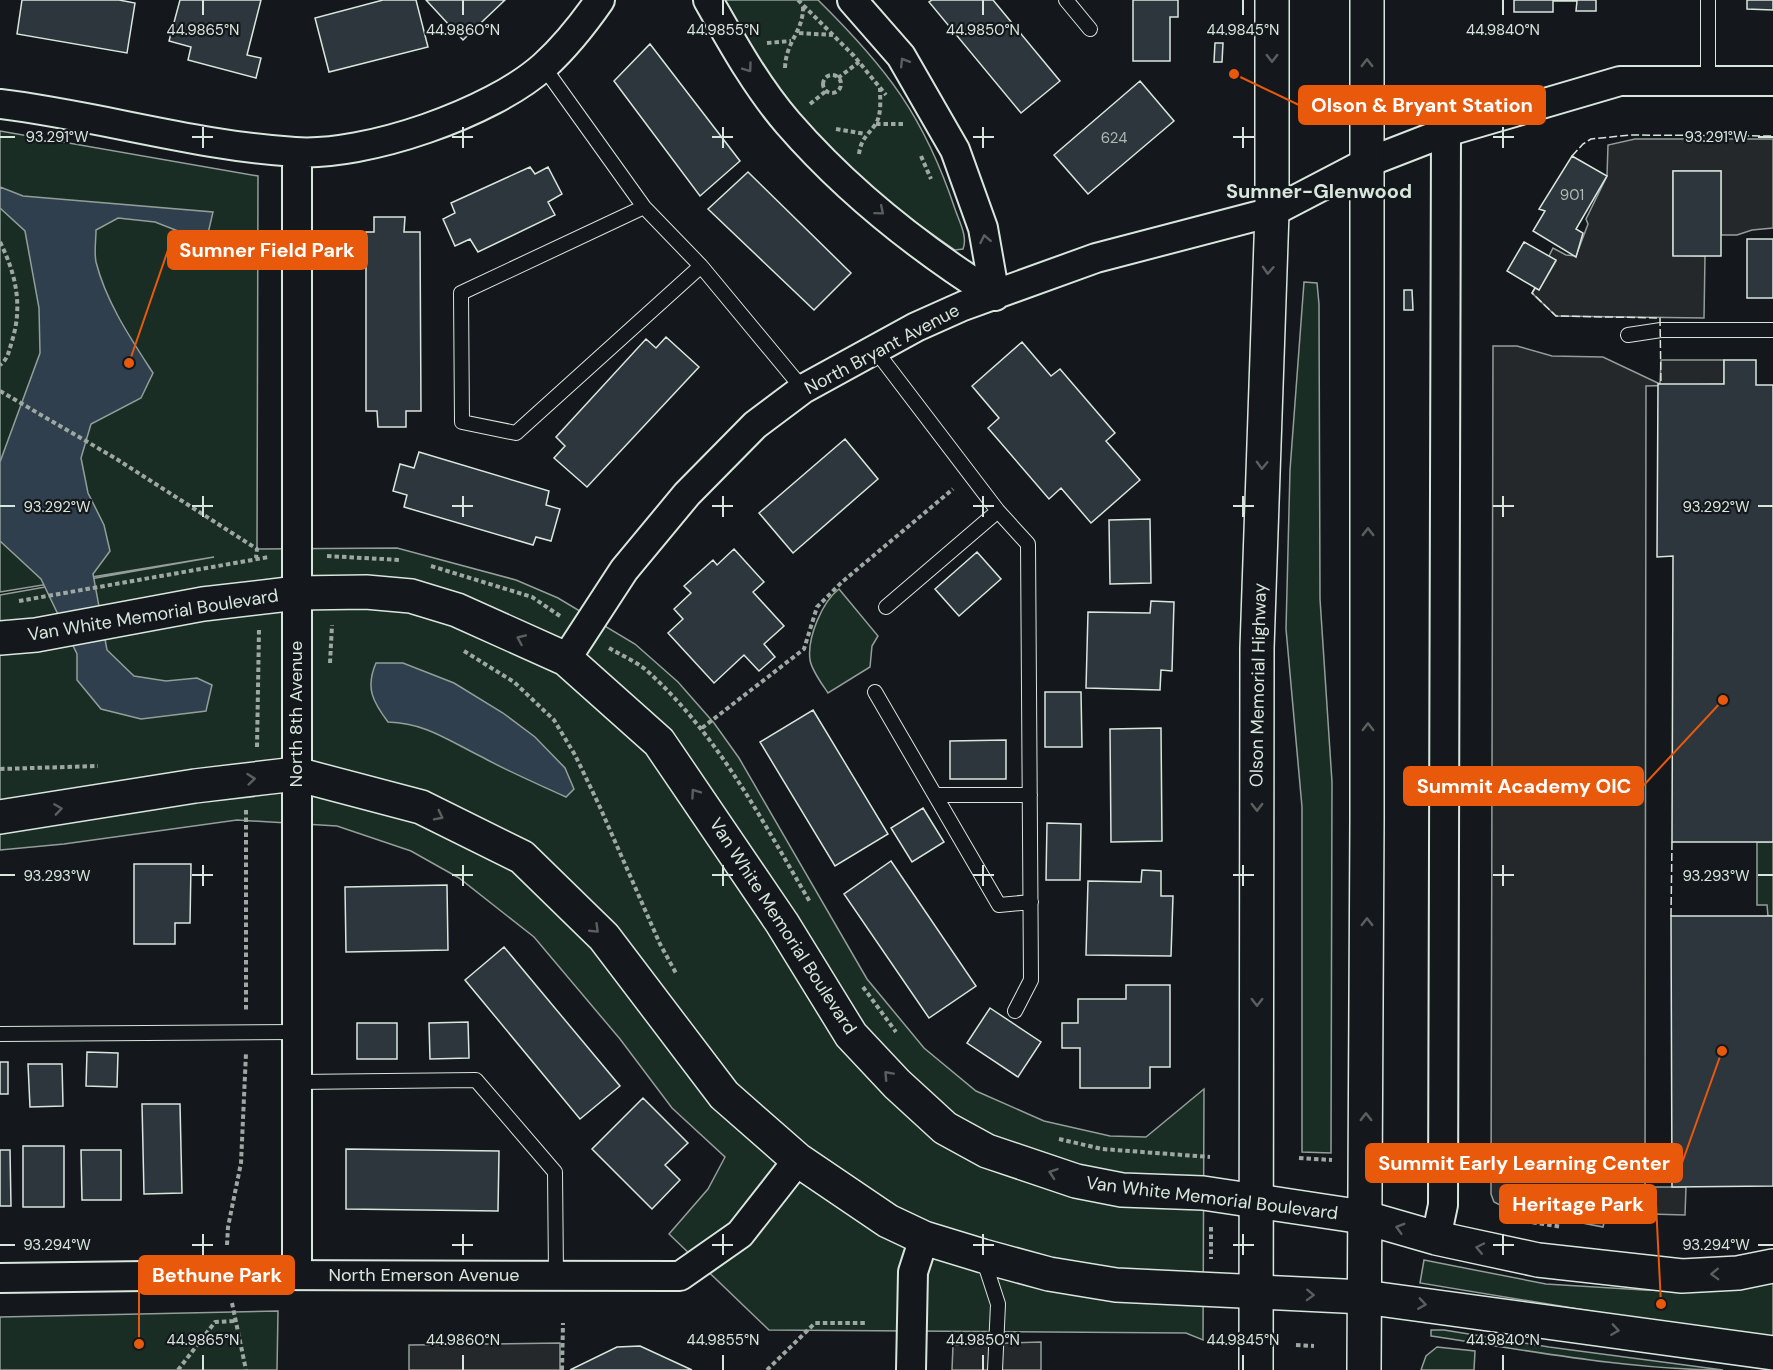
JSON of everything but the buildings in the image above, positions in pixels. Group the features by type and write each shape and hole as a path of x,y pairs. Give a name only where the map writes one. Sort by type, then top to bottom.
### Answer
{"street":[{"path":"0,104 61,111 178,136 297,153 359,147 429,129 494,99 543,66 600,0"},
{"path":"708,0 740,56 788,122 856,191 921,246 995,296"},
{"path":"852,0 901,56 955,150 983,228 995,296"},
{"name":"Olson Memorial Highway","path":"1256,1370 1257,648 1272,212 1272,0"},
{"path":"1364,1370 1363,1217 1368,820 1367,0"},
{"name":"North Bryant Avenue","path":"566,660 624,570 687,494 755,425 802,389 876,351 916,327 963,306 1096,258 1272,212 1366,163 1446,132 1620,81 1773,81"},
{"path":"1436,1238 1443,1193 1446,132"},
{"name":"North 8th Avenue","path":"297,153 297,1275"},
{"name":"Van White Memorial Boulevard","path":"0,638 36,635 203,604 297,593 366,592 411,596 457,610 566,660 659,742 776,914 851,1035 897,1084 945,1128 987,1151 1076,1181 1122,1190 1203,1193 1363,1217 1436,1238 1538,1260 1682,1276 1738,1274 1773,1266"},
{"path":"0,817 195,786 296,774 421,807 522,857 604,937 724,1095 798,1160 888,1221 924,1238 982,1256 1049,1274 1116,1285 1364,1297 1773,1353"},
{"name":"North Emerson Avenue","path":"0,1278 297,1275 680,1276 740,1234 798,1160"},
{"path":"911,1370 913,1272 924,1238"}],"lane":[{"path":"1066,0 1090,29"},
{"path":"1708,0 1708,80"},
{"path":"543,66 644,207 701,266 802,389"},
{"path":"644,207 461,293 462,422 516,433 701,266"},
{"path":"1628,335 1661,330 1773,330"},
{"path":"876,351 968,474 1028,544 1031,980 1015,1011"},
{"path":"886,607 998,511"},
{"path":"875,692 999,905 1031,902"},
{"path":"935,795 1030,795"},
{"path":"0,1034 296,1032"},
{"path":"297,1082 476,1080 555,1172 556,1275"},
{"path":"982,1256 998,1304 995,1370"}],"path":[{"path":"798,0 834,35 887,96"},
{"path":"784,80 785,57 804,19 803,4"},
{"path":"798,33 834,35"},
{"path":"764,42 770,44 791,41"},
{"path":"838,78 859,62"},
{"path":"826,91 823,82 825,78 829,75 838,78"},
{"path":"826,91 830,93 838,90 840,82 838,78"},
{"path":"858,164 860,144 865,134 875,124 880,111 880,88"},
{"path":"805,108 826,91"},
{"path":"899,114 909,132"},
{"path":"875,124 904,124"},
{"path":"835,129 865,134"},
{"path":"919,152 933,184"},
{"path":"0,242 13,268 18,298 17,326 6,361 0,365"},
{"path":"0,391 102,451 257,549 256,558 29,600"},
{"path":"702,728 804,649 817,608 968,474"},
{"path":"258,757 258,630 261,624"},
{"path":"453,646 514,682 554,720 575,755 660,945 681,983"},
{"path":"613,650 643,668 702,728 727,761 815,911"},
{"path":"857,979 903,1041"},
{"path":"1048,1136 1102,1149 1210,1157"},
{"path":"1299,1158 1332,1160"},
{"path":"1211,1221 1211,1263"},
{"path":"1523,1221 1568,1228"},
{"path":"178,1370 215,1322 234,1321 246,1370"},
{"path":"562,1370 563,1323"},
{"path":"767,1370 814,1323 866,1323"},
{"path":"1296,1345 1314,1346"}],"green space":[{"path":"724,0 818,0 842,25 883,71 916,120 943,176 961,224 964,234 963,249 955,250 906,215 862,179 820,139 773,83"},
{"path":"0,131 258,176 257,549 397,548 516,580 558,598 635,644 678,682 714,723 739,758 867,979 924,1048 976,1091 1044,1121 1110,1136 1146,1137 1204,1089 1203,1340 1186,1333 769,1330 669,1234 708,1189 725,1157 672,1108 620,1039 534,937 459,878 411,851 337,826 237,820 64,844 0,850 0,595 214,557 0,592"},
{"path":"1304,282 1317,283 1319,304 1320,599 1332,782 1331,1153 1302,1152 1302,807 1286,629 1290,470"},
{"path":"839,589 878,636 872,646 870,667 828,693 810,660 811,641 822,611"},
{"path":"1757,842 1773,842 1773,916 1768,916 1767,905 1757,905"},
{"path":"1424,1260 1546,1284 1644,1290 1711,1291 1773,1282 1773,1341 1420,1283"},
{"path":"278,1311 277,1370 0,1370 0,1317"},
{"path":"1431,1330 1723,1370 1650,1367 1577,1358 1431,1336"},
{"path":"1437,1347 1475,1351 1474,1370 1421,1370 1426,1356"}],"shaded area":[{"path":"1635,139 1773,139 1773,228 1752,230 1737,235 1721,235 1721,171 1673,171 1673,255 1705,256 1704,318 1556,316 1532,293 1535,288 1539,290 1556,261 1549,256 1553,248 1566,255 1576,256 1588,224 1586,219 1607,176 1608,145"},
{"path":"1493,346 1517,346 1552,356 1603,357 1660,384 1661,360 1724,360 1724,384 1646,386 1645,1187 1686,1187 1685,1215 1649,1214 1608,1204 1603,1227 1506,1208 1494,1202 1491,1194"},
{"path":"1041,1342 1041,1370 952,1370 953,1345"},
{"path":"560,1343 560,1370 409,1370 409,1345"}],"water":[{"path":"0,187 23,196 213,212 206,242 155,222 118,218 96,230 96,262 100,277 120,320 153,373 141,398 91,424 81,458 88,493 104,525 110,551 93,574 107,650 134,676 166,681 197,678 212,685 206,711 141,719 101,709 77,680 77,654 41,579 0,541 0,462 40,353 39,308 25,231 0,208"},
{"path":"376,663 403,663 454,683 503,713 535,737 565,768 574,789 566,797 426,729 388,722 372,694 371,680"}],"fence":[{"path":"1572,156 1591,139 1630,135 1773,136"},
{"path":"1535,288 1532,293 1556,316 1660,318 1661,384"},
{"path":"1671,916 1672,842"}],"place":[{"name":"Olson & Bryant Station","path":"1234,74"},
{"name":"Sumner Field Park","path":"129,363"},
{"name":"Summit Academy OIC","path":"1723,700"},
{"name":"Summit Early Learning Center","path":"1722,1051"},
{"name":"Heritage Park","path":"1661,1304"},
{"name":"Bethune Park","path":"139,1344"}],"district":[{"name":"Sumner-Glenwood","path":"1319,191"}]}
